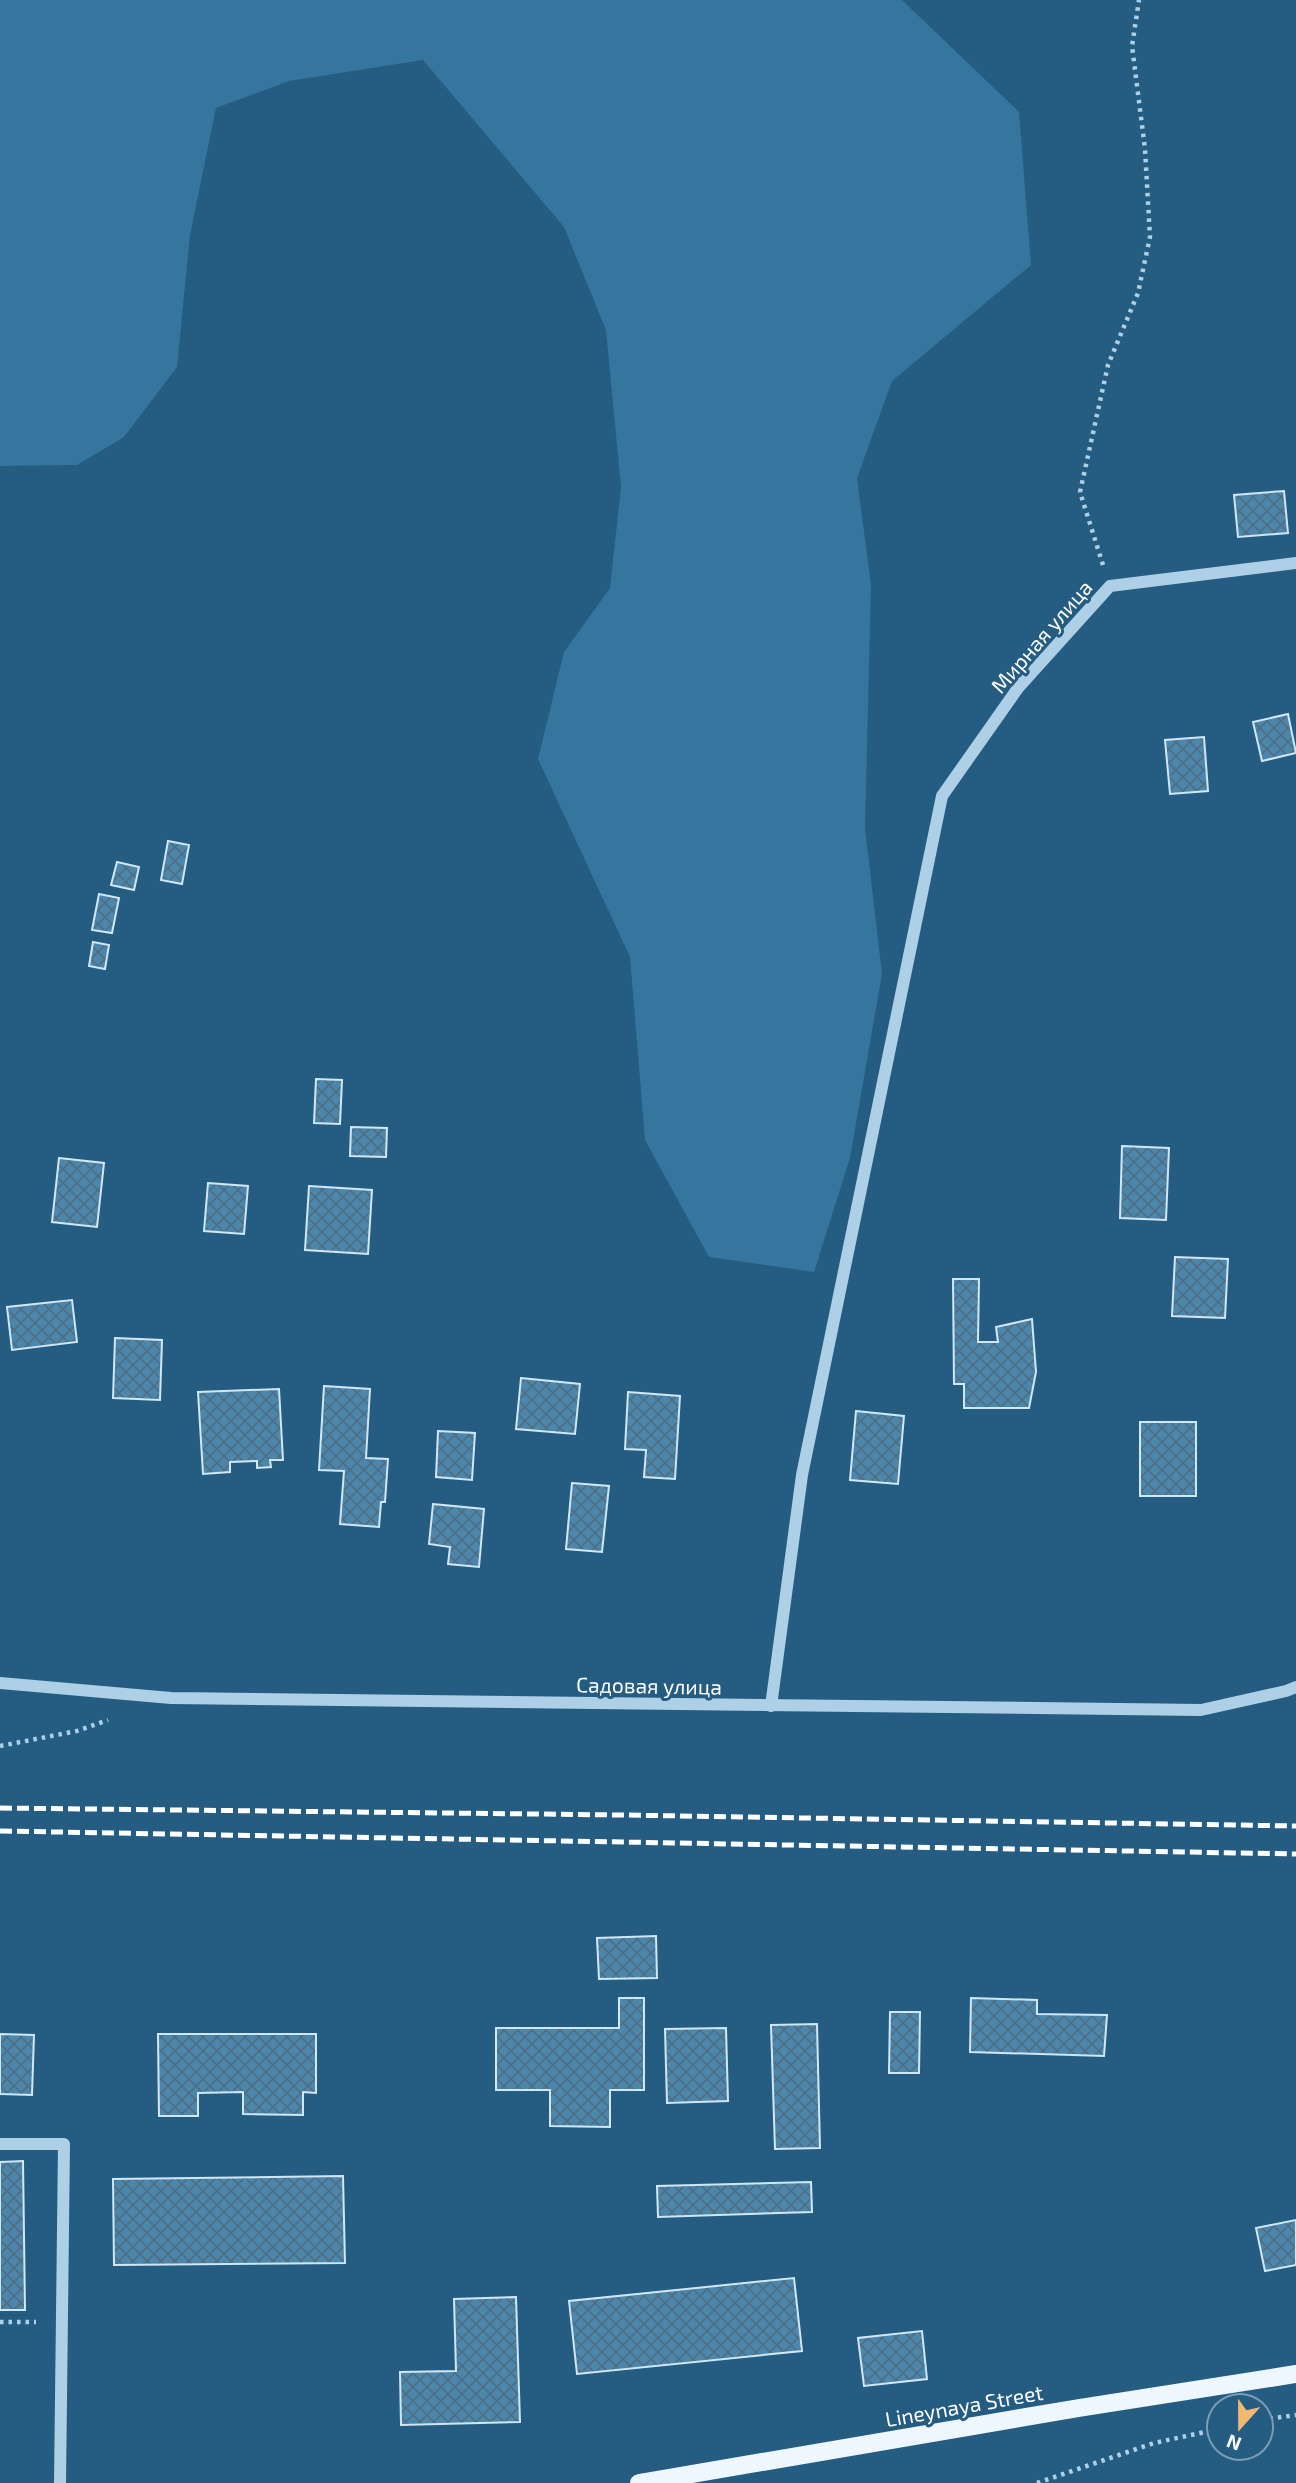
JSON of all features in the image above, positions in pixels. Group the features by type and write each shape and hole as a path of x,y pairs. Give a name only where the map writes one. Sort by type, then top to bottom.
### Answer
{"main road":[{"name":"Lineynaya Street","path":"649,2482 1079,2408 1296,2374"}],"street":[{"name":"Мирная улица","path":"771,1706 802,1475 942,796 1018,688 1110,586 1296,563"},
{"name":"Садовая улица","path":"0,1683 172,1698 1201,1710 1296,1687"},
{"path":"0,2144 64,2144 60,2483"}],"path":[{"path":"1110,586 1080,492 1108,365 1138,293 1150,237 1145,149 1132,46 1139,0"},
{"path":"0,1746 77,1731 112,1718"},
{"path":"0,2322 62,2321"},
{"path":"1275,2418 1296,2415"},
{"path":"1037,2483 1154,2443 1205,2432"}],"shaded area":[{"path":"0,0 902,0 1019,112 1031,265 892,381 857,478 871,585 865,828 882,974 850,1158 814,1272 709,1257 645,1140 630,957 538,759 564,652 610,588 621,487 606,330 564,227 423,60 289,81 216,108 190,235 177,367 124,437 77,465 0,466"}],"building":[{"path":"1284,491 1288,533 1238,537 1234,495"},
{"path":"1288,714 1296,753 1262,761 1253,722"},
{"path":"1204,737 1208,791 1170,794 1165,740"},
{"path":"168,841 189,845 182,884 161,880"},
{"path":"117,862 139,867 134,890 111,885"},
{"path":"99,894 119,898 112,933 92,930"},
{"path":"93,942 109,945 105,969 89,966"},
{"path":"316,1079 342,1080 340,1124 314,1123"},
{"path":"351,1127 387,1128 386,1157 350,1156"},
{"path":"1122,1146 1169,1148 1166,1220 1120,1218"},
{"path":"59,1158 104,1163 97,1227 52,1222"},
{"path":"208,1183 248,1186 244,1234 204,1231"},
{"path":"309,1186 372,1190 368,1254 305,1250"},
{"path":"1175,1257 1228,1259 1225,1318 1172,1316"},
{"path":"953,1279 979,1279 978,1342 998,1342 996,1327 1032,1319 1036,1372 1029,1408 964,1408 964,1384 954,1384"},
{"path":"72,1300 77,1342 12,1350 7,1307"},
{"path":"115,1338 162,1340 160,1400 113,1398"},
{"path":"521,1378 580,1384 575,1434 516,1429"},
{"path":"324,1386 370,1389 366,1458 388,1459 385,1502 381,1502 379,1527 340,1524 344,1471 319,1470"},
{"path":"279,1389 283,1460 270,1460 271,1467 257,1468 257,1461 230,1462 230,1472 203,1474 198,1392"},
{"path":"628,1392 680,1396 675,1479 644,1477 646,1450 625,1449"},
{"path":"856,1411 904,1416 898,1484 850,1480"},
{"path":"1140,1422 1196,1422 1196,1496 1140,1496"},
{"path":"438,1431 475,1433 472,1480 436,1477"},
{"path":"572,1483 609,1486 602,1552 566,1549"},
{"path":"433,1504 484,1509 479,1567 448,1564 450,1547 429,1544"},
{"path":"656,1936 657,1978 599,1979 597,1938"},
{"path":"619,1998 644,1998 644,2090 610,2090 610,2127 550,2126 550,2090 496,2090 496,2028 619,2028"},
{"path":"971,1998 1037,2000 1037,2014 1107,2015 1104,2056 970,2052"},
{"path":"890,2012 920,2012 919,2073 889,2073"},
{"path":"817,2024 820,2148 775,2149 771,2025"},
{"path":"726,2028 728,2101 667,2103 665,2029"},
{"path":"0,2034 34,2035 32,2095 0,2094"},
{"path":"158,2034 316,2034 316,2093 303,2092 303,2115 243,2114 243,2092 198,2093 198,2116 159,2116"},
{"path":"23,2161 25,2310 0,2310 0,2162"},
{"path":"343,2176 345,2263 114,2265 113,2179"},
{"path":"811,2182 812,2212 658,2217 657,2186"},
{"path":"1296,2220 1296,2265 1265,2271 1256,2228"},
{"path":"794,2278 802,2351 577,2374 569,2301"},
{"path":"516,2297 520,2422 401,2425 400,2372 456,2371 454,2299"},
{"path":"922,2331 927,2379 864,2386 858,2338"}],"railway":[{"path":"0,1808 1296,1826"},
{"path":"0,1831 1296,1854"}]}
